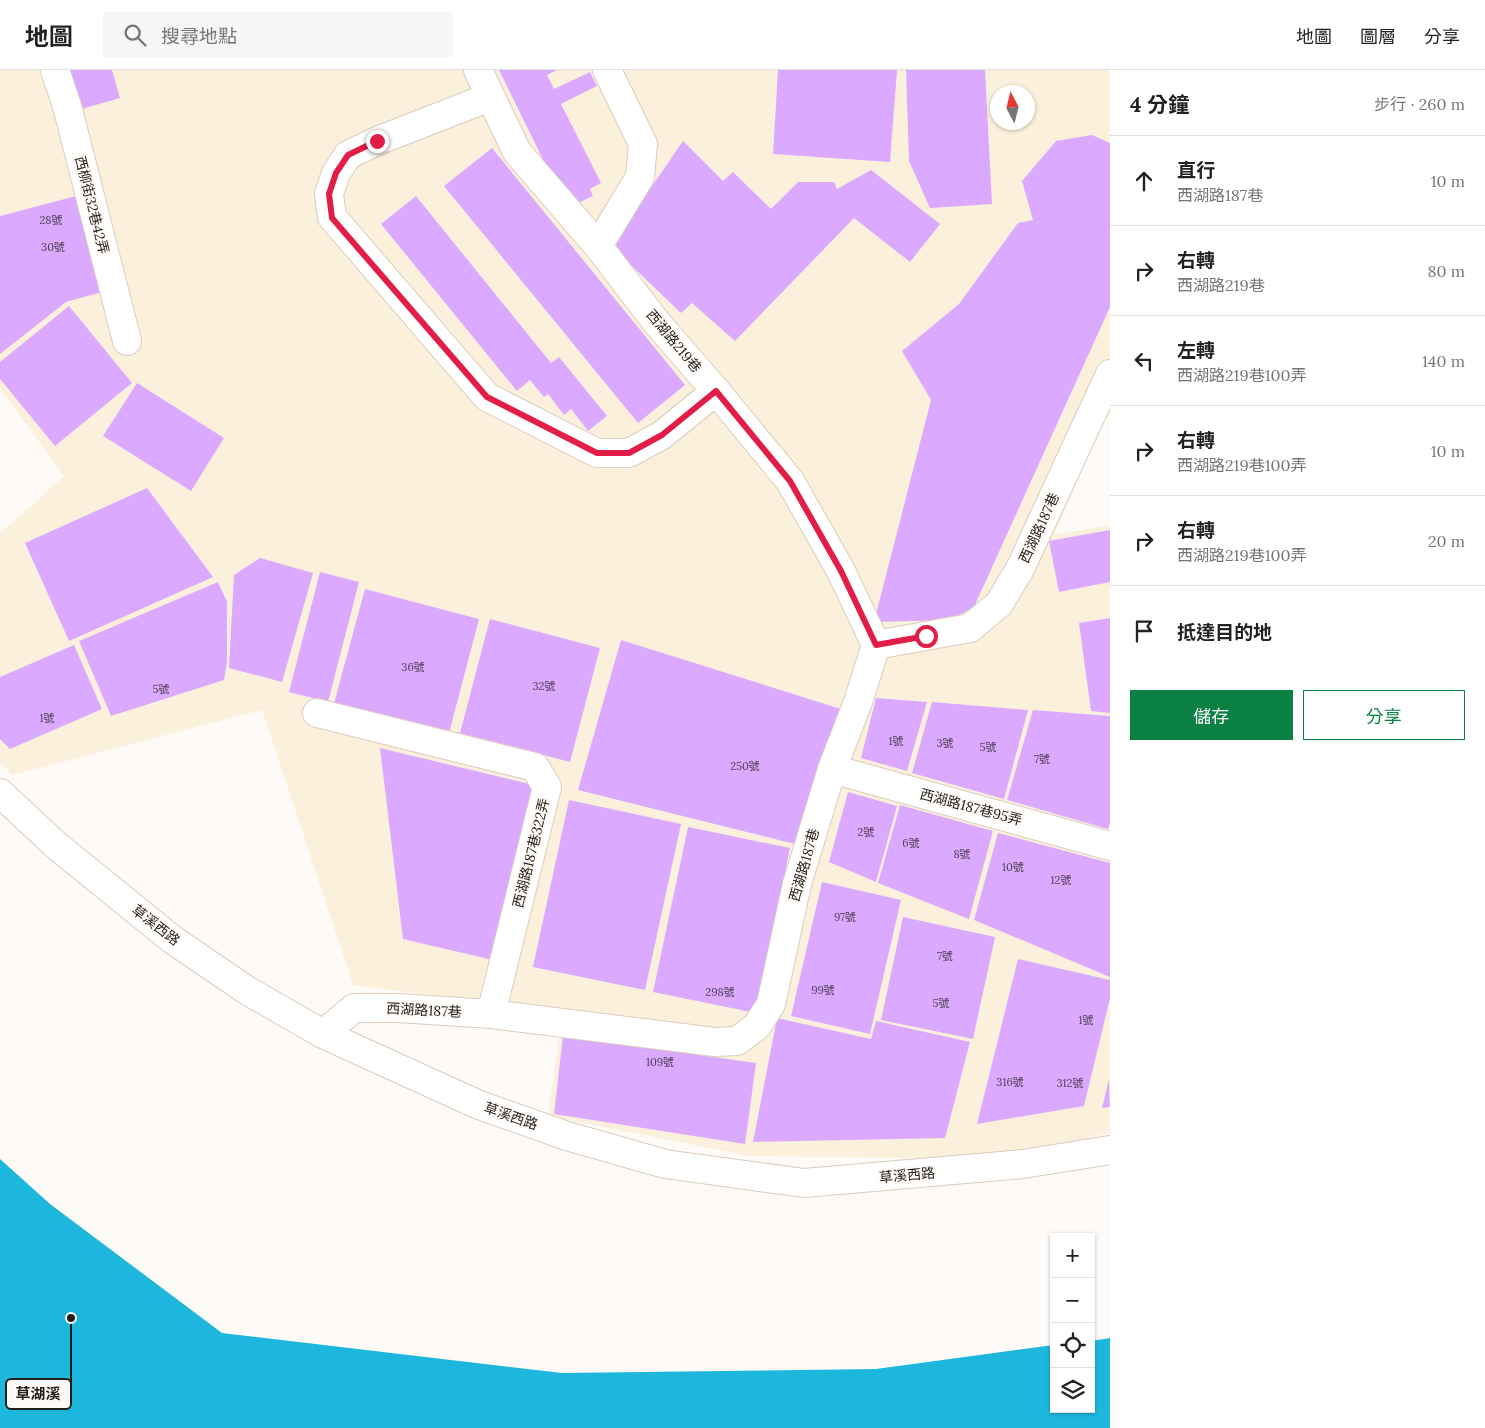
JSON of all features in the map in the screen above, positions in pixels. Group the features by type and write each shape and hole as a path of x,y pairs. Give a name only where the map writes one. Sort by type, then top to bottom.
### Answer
{"street":[{"name":"西柳街32巷42弄","path":"55,70 69,116 127,341"},
{"name":"西湖路219巷","path":"478,70 517,152 598,246 657,323 790,481 841,571 876,645"},
{"path":"598,246 640,177 643,144 607,70"},
{"path":"490,97 377,141 348,155 336,173 329,194 332,218 487,397 597,453 629,453 662,435 716,391"},
{"name":"西湖路187巷","path":"323,1034 354,1008 398,1008 491,1014 715,1042 737,1041 757,1026 771,1004 797,884 832,769 858,702 876,645 970,628 999,604 1020,569 1110,374"},
{"name":"西湖路187巷322弄","path":"317,712 535,767 542,778 547,787 491,1014"},
{"name":"西湖路187巷95弄","path":"832,769 1110,846"},
{"name":"草溪西路","path":"0,794 57,846 173,940 248,992 323,1034 479,1105 567,1136 665,1164 804,1183 1023,1164 1110,1150"}],"shaded area":[{"path":"0,70 1110,70 1110,417 1103,419 1054,535 1110,525 1110,1133 991,1159 750,1156 548,1116 563,1012 353,985 262,710 12,775 0,762 0,534 64,476 0,388"}],"water":[{"path":"0,1159 50,1204 222,1333 562,1373 876,1369 1050,1346 1050,1413 1095,1413 1095,1340 1110,1338 1110,1428 0,1428"}],"building":[{"path":"66,70 112,70 120,98 78,110"},
{"path":"499,70 557,70 547,75 554,89 590,72 597,86 561,104 601,183 590,189 593,196 580,202 582,206 574,210 558,177 553,180"},
{"path":"778,70 897,70 890,162 773,154"},
{"path":"906,70 985,70 992,204 930,208 909,161"},
{"path":"1092,135 1110,143 1110,307 974,607 950,620 874,622 931,400 902,351 959,304 1018,223 1033,220 1022,181 1056,141"},
{"path":"683,141 723,181 733,172 771,209 798,182 834,182 837,189 871,170 940,224 910,262 854,218 735,341 692,303 681,313 611,246"},
{"path":"492,148 685,385 638,423 444,186"},
{"path":"80,195 102,292 66,302 0,354 0,216"},
{"path":"416,196 551,363 559,357 607,416 588,431 571,409 564,415 548,394 544,397 530,380 517,391 381,224"},
{"path":"69,306 132,383 55,446 0,379 0,362"},
{"path":"137,383 224,438 191,491 103,436"},
{"path":"147,488 213,577 69,641 25,543"},
{"path":"1110,530 1110,582 1059,592 1049,541"},
{"path":"260,558 313,573 282,682 229,668 234,575"},
{"path":"320,572 359,582 328,702 289,692"},
{"path":"218,582 227,602 227,662 224,680 111,716 79,641"},
{"path":"365,589 479,619 448,737 333,707"},
{"path":"1110,618 1110,713 1091,711 1079,623"},
{"path":"490,619 600,648 570,762 460,733"},
{"path":"621,640 841,709 795,844 578,790"},
{"path":"74,645 102,709 10,749 0,739 0,677"},
{"path":"876,698 927,702 907,771 861,758"},
{"path":"932,702 1028,710 1004,799 912,773"},
{"path":"1033,710 1110,716 1110,823 1108,829 1007,800"},
{"path":"380,748 534,785 493,960 403,939"},
{"path":"848,792 897,806 876,882 829,862"},
{"path":"569,800 681,824 645,990 533,967"},
{"path":"900,805 993,831 969,919 878,883"},
{"path":"688,827 790,848 756,1013 653,992"},
{"path":"998,833 1110,863 1110,977 974,920"},
{"path":"822,882 901,900 870,1034 791,1016"},
{"path":"903,917 995,937 973,1039 881,1020"},
{"path":"1018,959 1110,980 1110,998 1084,1106 977,1124"},
{"path":"777,1018 871,1039 876,1021 970,1042 945,1138 753,1142"},
{"path":"563,1036 756,1063 745,1144 554,1114"},
{"path":"1109,1079 1110,1107 1102,1108"}],"place":[{"name":"草湖溪","path":"71,1318"}],"route":[{"path":"377,141 348,155 336,173 329,194 332,218 487,397 597,453 629,453 662,435 716,391 790,481 841,571 876,645 926,636"}]}
